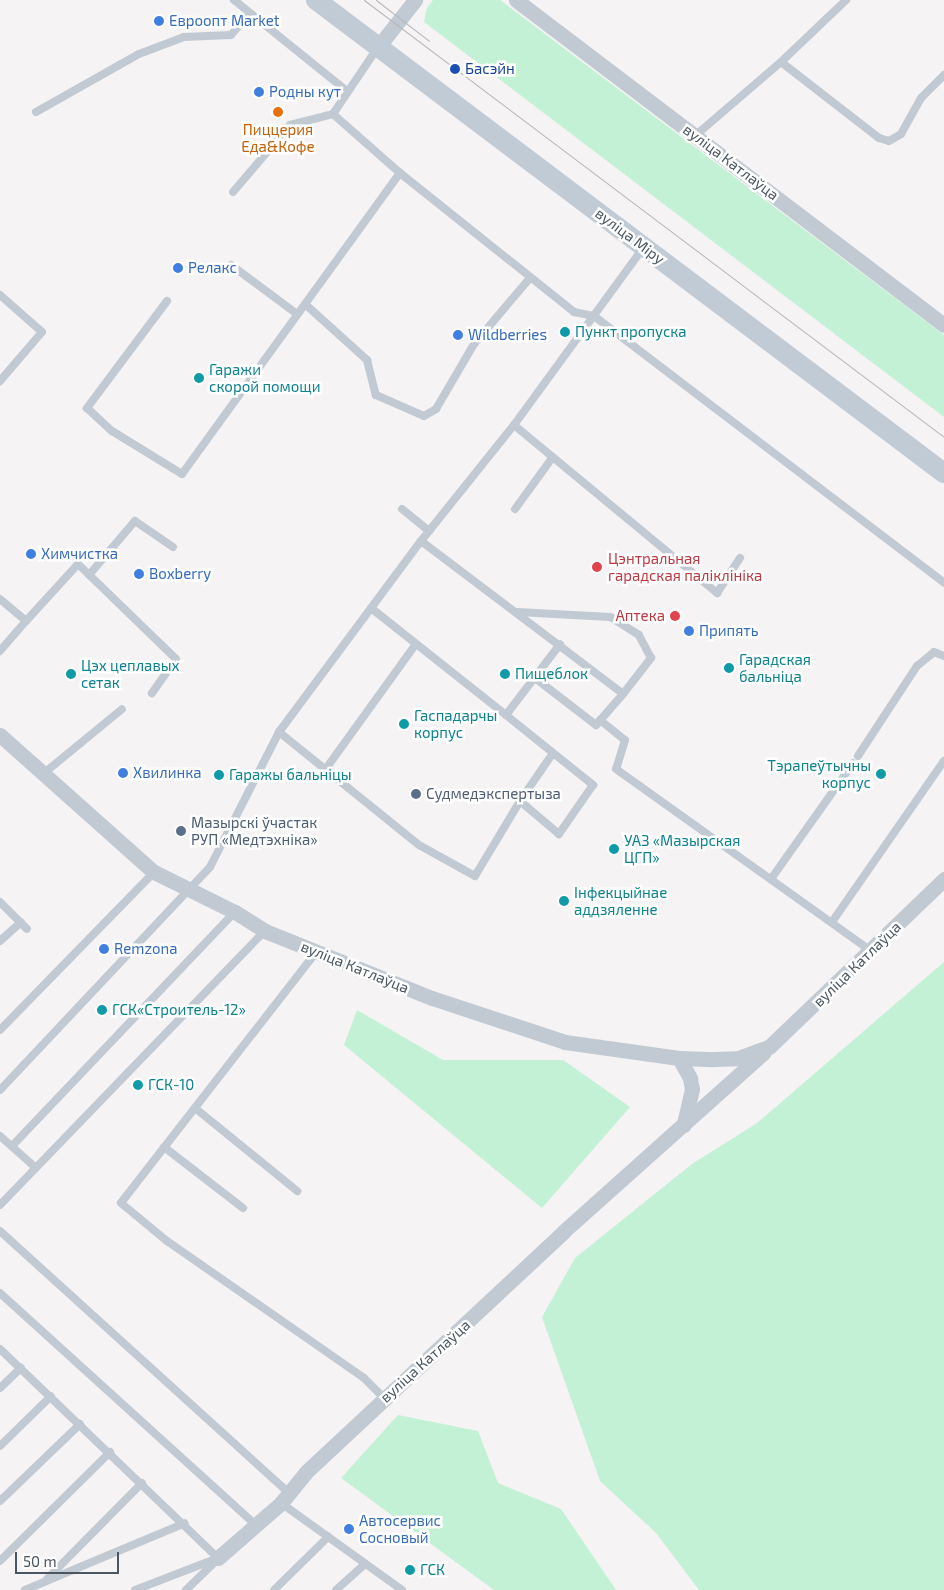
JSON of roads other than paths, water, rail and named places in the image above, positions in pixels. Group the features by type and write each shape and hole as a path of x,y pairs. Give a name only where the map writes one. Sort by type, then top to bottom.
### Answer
{"main road":[{"name":"вуліца Міру","path":"316,0 944,473"}],"street":[{"path":"378,47 415,0"},
{"name":"вуліца Катлаўца","path":"516,0 944,325"},
{"name":"вуліца Катлаўца","path":"0,735 42,775 154,872 235,912 265,931 432,998 566,1042 679,1058 738,1058 769,1048"},
{"name":"вуліца Катлаўца","path":"218,1558 285,1498 306,1472 384,1398 769,1048 944,879"},
{"path":"679,1058 690,1078 692,1089 684,1125"}],"lane":[{"path":"234,0 348,92"},
{"path":"696,135 781,62 846,0"},
{"path":"36,112 139,54 184,37 231,35 249,14"},
{"path":"233,192 290,125 333,114 378,47"},
{"path":"781,62 879,138 889,141 901,134 921,98 944,75"},
{"path":"333,114 400,173 574,312 594,316 944,583"},
{"path":"167,301 87,408 112,432 182,474 400,173"},
{"path":"0,1090 191,890 210,867 279,732 421,541 514,425 644,247"},
{"path":"231,265 297,314"},
{"path":"305,304 367,360 376,395 424,416 436,409 474,344 530,278"},
{"path":"0,295 42,332 0,382"},
{"path":"514,425 717,593 740,558"},
{"path":"515,509 552,458"},
{"path":"402,509 429,531"},
{"path":"89,575 135,522 173,547"},
{"path":"421,541 560,644 623,694"},
{"path":"0,651 78,564 176,659 152,693"},
{"path":"0,599 26,621"},
{"path":"371,608 593,785 559,834 520,801"},
{"path":"517,612 610,617 640,635 651,658 596,725 535,678"},
{"path":"325,770 416,644"},
{"path":"506,715 560,644"},
{"path":"772,879 856,759 917,666 934,652 944,656"},
{"path":"42,775 122,709"},
{"path":"600,720 625,740 616,769 870,950"},
{"path":"279,732 419,845 475,876 520,801 553,753"},
{"path":"832,922 944,761"},
{"path":"0,1030 154,872"},
{"path":"0,902 27,929"},
{"path":"12,1146 235,912"},
{"path":"0,941 20,922"},
{"path":"0,1205 265,931"},
{"path":"317,951 121,1203 167,1241 364,1378 384,1398"},
{"path":"195,1108 297,1191"},
{"path":"1,1140 12,1146 36,1168"},
{"path":"164,1147 243,1208"},
{"path":"0,1231 328,1537 402,1590"},
{"path":"0,1293 256,1525"},
{"path":"0,1348 185,1523 218,1558"},
{"path":"0,1388 20,1368"},
{"path":"0,1446 51,1396"},
{"path":"0,1501 80,1424"},
{"path":"0,1561 110,1452"},
{"path":"44,1582 142,1483"},
{"path":"25,1590 185,1523"},
{"path":"274,1590 328,1537"},
{"path":"135,1590 218,1558"},
{"path":"186,1590 218,1558"},
{"path":"336,1590 365,1564"}],"tram line":[{"path":"364,0 944,437"},
{"path":"376,0 429,41"}],"place":[{"name":"Евроопт Market","path":"159,21"},
{"name":"Басэйн","path":"455,69"},
{"name":"Родны кут","path":"259,92"},
{"name":"Пиццерия Еда&Кофе","path":"278,112"},
{"name":"Релакс","path":"178,268"},
{"name":"Пункт пропуска","path":"565,332"},
{"name":"Wildberries","path":"458,335"},
{"name":"Гаражи скорой помощи","path":"199,378"},
{"name":"Химчистка","path":"31,554"},
{"name":"Цэнтральная гарадская паліклініка","path":"597,567"},
{"name":"Boxberry","path":"139,574"},
{"name":"Аптека","path":"675,616"},
{"name":"Припять","path":"689,631"},
{"name":"Гарадская бальніца","path":"729,668"},
{"name":"Цэх цеплавых сетак","path":"71,674"},
{"name":"Пищеблок","path":"505,674"},
{"name":"Гаспадарчы корпус","path":"404,724"},
{"name":"Хвилинка","path":"123,773"},
{"name":"Тэрапеўтычны корпус","path":"881,774"},
{"name":"Гаражы бальніцы","path":"219,775"},
{"name":"Судмедэкспертыза","path":"416,794"},
{"name":"Мазырскі ўчастак РУП «Медтэхніка»","path":"181,831"},
{"name":"УАЗ «Мазырская ЦГП»","path":"614,849"},
{"name":"Інфекцыйнае аддзяленне","path":"564,901"},
{"name":"Remzona","path":"104,949"},
{"name":"ГСК«Строитель-12»","path":"102,1010"},
{"name":"ГСК-10","path":"138,1085"},
{"name":"Автосервис Сосновый","path":"349,1529"},
{"name":"ГСК","path":"410,1570"}]}
